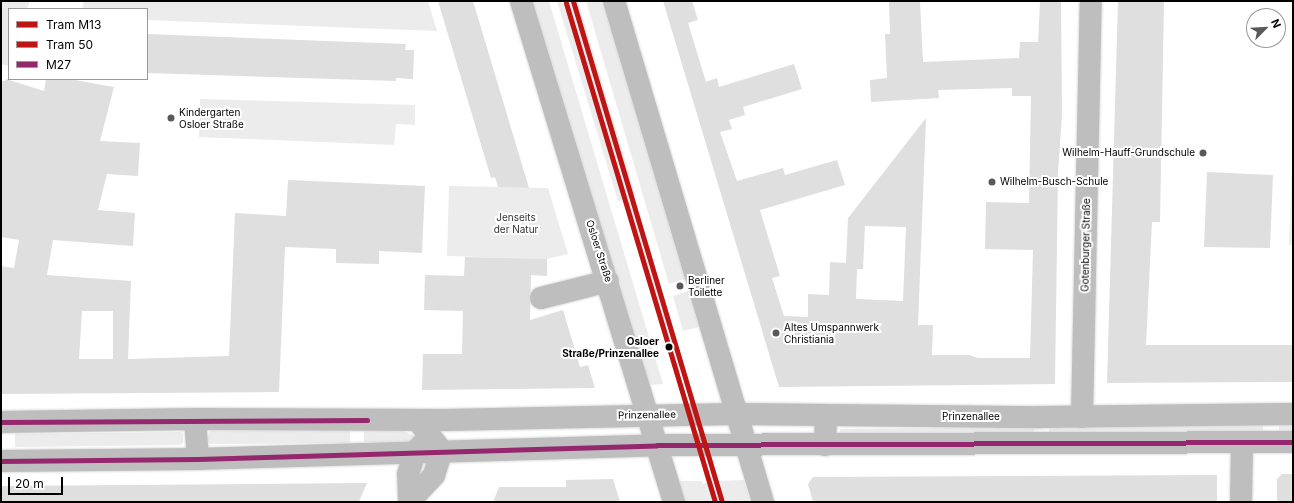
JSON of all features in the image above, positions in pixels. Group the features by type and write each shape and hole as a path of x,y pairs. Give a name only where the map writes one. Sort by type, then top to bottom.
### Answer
{"main road":[{"name":"Osloer Straße","path":"520,1 608,281 674,502"},
{"path":"614,1 763,502"},
{"name":"Gotenburger Straße","path":"1082,417 1092,1"},
{"path":"541,298 608,281"},
{"name":"Prinzenallee","path":"1,461 198,459 415,452 446,420 737,414 826,416 1082,417 1293,414"},
{"path":"825,445 826,416"},
{"path":"195,419 198,459"},
{"name":"Prinzenallee","path":"1,422 195,419 430,436 657,445 1293,442"},
{"path":"409,501 434,475 430,436"},
{"path":"1241,502 1242,443"},
{"path":"409,501 408,474 415,452"}],"green space":[{"path":"1,1 30,1 27,8 8,8 8,66 1,64"},
{"path":"84,1 428,1 437,31 148,20 148,8 82,8"},
{"path":"532,1 549,1 663,384 648,385"},
{"path":"557,1 578,1 636,196 629,198 681,372 675,374 624,200 618,201"},
{"path":"586,1 602,1 685,279 669,284"},
{"path":"200,99 415,105 415,125 396,124 394,145 199,137"},
{"path":"1293,134 1293,245 1289,245"},
{"name":"Jenseits der Natur","path":"449,186 548,188 568,254 547,259 447,256"},
{"path":"689,291 699,327 683,331 673,296"},
{"path":"1279,424 1293,424 1293,432 1279,432"},
{"path":"1263,425 1263,432 1049,433 1049,426"},
{"path":"1034,427 1034,434 840,435 840,429"},
{"path":"364,429 400,429 414,436 415,439 411,442 364,442"},
{"path":"350,430 350,443 211,444 207,441 210,431"},
{"path":"183,433 183,443 180,445 15,447 15,434"},
{"path":"744,480 750,502 682,502 676,481 702,481 703,484 713,481 715,487 721,485 719,481"}],"building":[{"path":"438,1 473,1 529,188 498,187 495,177 491,178"},
{"path":"663,1 692,1 698,20 688,23 706,82 717,78 719,87 794,64 802,89 743,107 745,115 729,120 732,129 720,132 737,181 783,168 785,175 837,160 845,185 760,210 780,276 772,278 784,316 808,317 808,294 829,295 830,262 846,263 848,218 926,118 918,325 933,325 932,355 969,355 978,358 1030,358 1033,250 985,249 986,202 1029,203 1031,96 1012,96 1012,88 938,90 939,98 871,102 870,80 887,78 885,34 890,34 889,1 920,1 923,62 1019,58 1020,42 1038,42 1040,1 1061,1 1062,114 1058,173 1055,384 779,387","holes":["865,226 906,227 903,301 856,299 857,269 863,269"]},
{"path":"1118,1 1164,1 1160,222 1152,222 1146,345 1293,345 1293,382 1107,383"},
{"path":"148,34 406,44 405,50 414,50 413,79 396,78 396,81 148,73"},
{"path":"6,79 44,91 46,80 75,80 114,87 100,141 140,143 138,176 107,174 98,210 135,213 133,246 53,240 47,275 131,281 128,359 229,356 235,213 286,216 288,180 425,186 422,253 379,251 379,264 336,263 336,249 285,247 279,392 1,394 1,266 14,268 19,240 1,237 1,81 5,81","holes":["82,311 113,311 113,359 79,359"]},
{"path":"1207,172 1273,175 1270,248 1204,247"},
{"path":"465,257 547,259 547,276 531,275 530,320 563,310 580,367 588,365 595,388 422,390 423,354 462,354 463,311 424,310 425,275 464,276"},
{"path":"1282,474 1293,474 1293,502 1277,502 1277,479"},
{"path":"1217,475 1217,502 813,502 808,484 813,477"},
{"path":"613,479 620,502 493,502 499,487 566,487 566,480"},
{"path":"367,483 359,502 1,502 1,486"}],"tram line":[{"name":"M13","path":"573,1 722,502"},
{"name":"50","path":"566,3 715,502"}],"transit line":[{"name":"M27","path":"1,422 367,420"},
{"name":"M27","path":"1,461 198,459 657,445 1293,442"}],"place":[{"name":"Kindergarten Osloer Straße","path":"171,118"},
{"name":"Wilhelm-Hauff-Grundschule","path":"1203,153"},
{"name":"Wilhelm-Busch-Schule","path":"992,182"},
{"name":"Berliner Toilette","path":"680,286"},
{"name":"Altes Umspannwerk Christiania","path":"776,333"},
{"name":"Osloer Straße/Prinzenallee","path":"669,347"}]}
